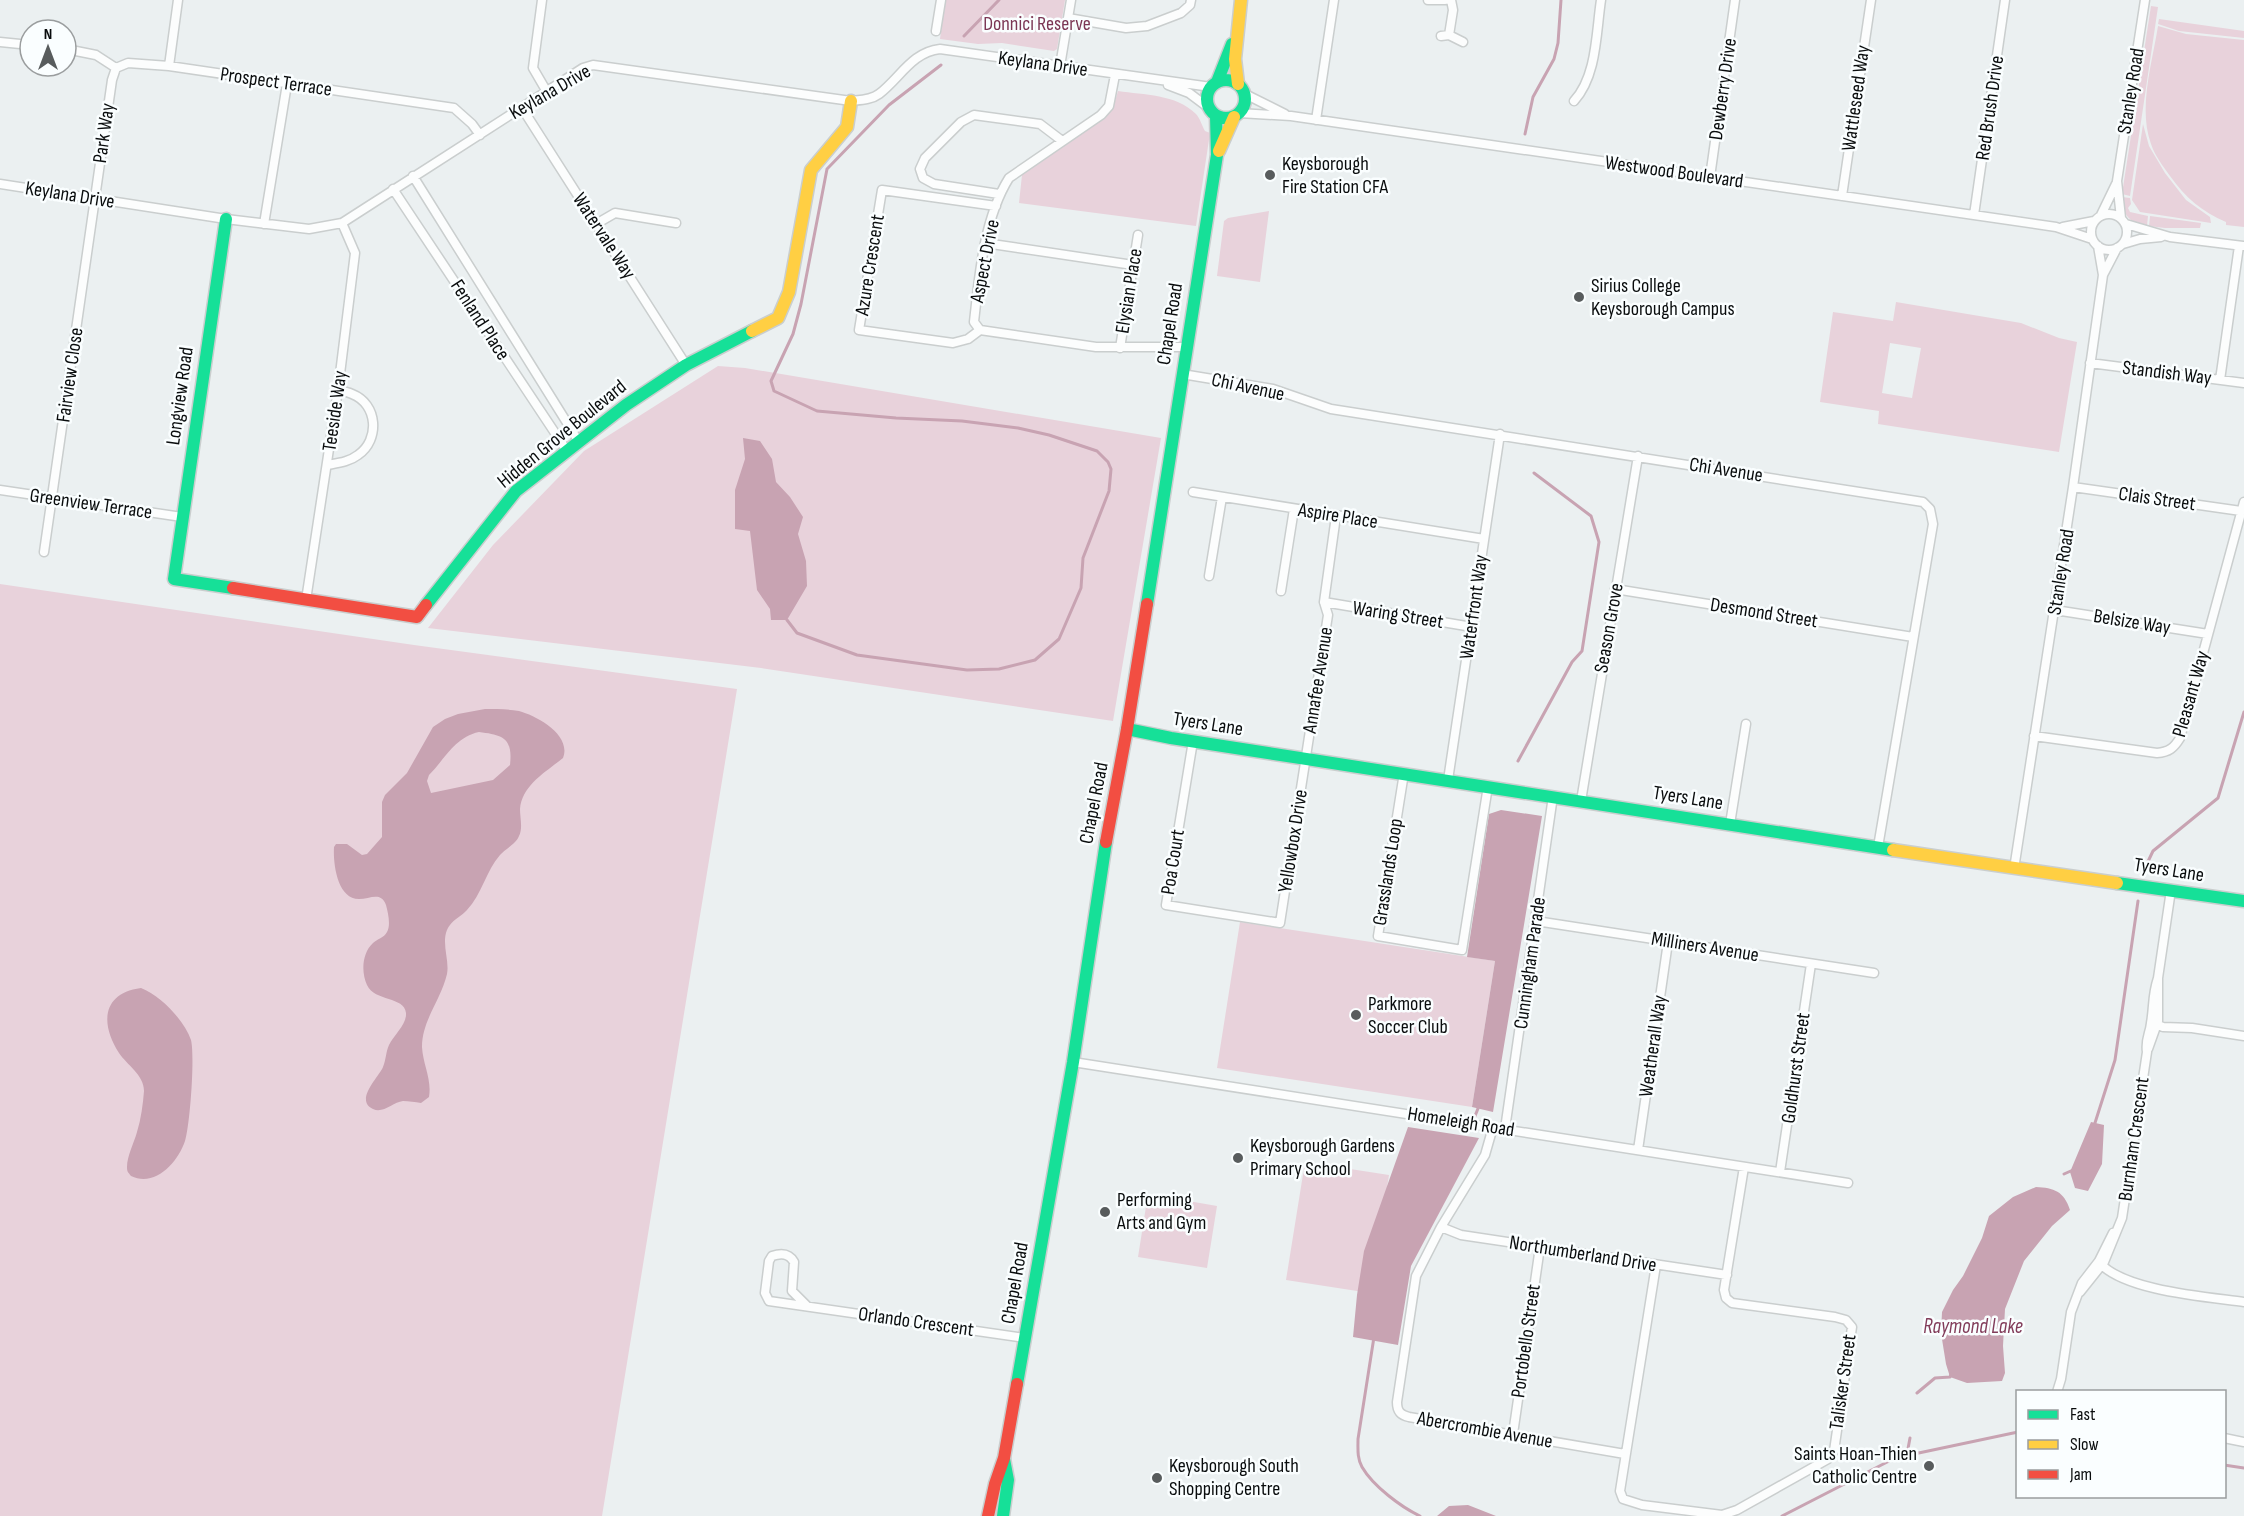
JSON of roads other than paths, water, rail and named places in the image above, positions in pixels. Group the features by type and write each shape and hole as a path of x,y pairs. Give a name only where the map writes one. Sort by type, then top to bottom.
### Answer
{"street":[{"path":"169,66 178,0"},
{"path":"542,0 533,68 547,92"},
{"path":"936,31 941,0"},
{"path":"1060,66 1071,0"},
{"path":"1068,18 1126,28 1147,26 1181,13 1190,5 1191,0"},
{"path":"1238,25 1207,97 1212,112 1228,118 1237,115 1245,104 1235,59 1241,0"},
{"path":"1316,120 1334,0"},
{"path":"1428,0 1445,0"},
{"path":"1451,0 1453,10 1445,36 1463,42"},
{"path":"1574,101 1581,93 1590,73 1601,0"},
{"name":"Dewberry Drive","path":"1710,177 1735,0"},
{"name":"Wattleseed Way","path":"1842,196 1870,0"},
{"name":"Red Brush Drive","path":"1974,215 2005,0"},
{"name":"Stanley Road","path":"2098,218 2117,181 2145,0"},
{"path":"0,42 18,44"},
{"name":"Keylana Drive","path":"0,184 226,219 309,229 342,223 412,176 583,68 592,65 851,101 865,100 878,95 914,60 930,50 947,50 1115,75 1214,84"},
{"path":"78,51 96,55 116,69"},
{"name":"Prospect Terrace","path":"116,69 128,63 169,66 454,108 472,124 480,135"},
{"name":"Park Way","path":"95,199 112,80 116,69"},
{"name":"Aspect Drive","path":"1115,75 1109,106 1101,115 1061,140 1009,178 999,194 985,243 974,322 980,330 1096,347 1186,347"},
{"name":"Keylana Drive","path":"1148,78 1190,93 1212,112"},
{"path":"1214,84 1228,80 1241,89"},
{"path":"264,224 287,84"},
{"name":"Westwood Boulevard","path":"1241,89 1260,103 1291,116"},
{"name":"Hidden Grove Boulevard","path":"174,579 417,617 516,491 626,405 686,365 778,318 789,292 810,170 847,127 851,101"},
{"name":"Watervale Way","path":"522,108 686,365"},
{"name":"Chapel Road","path":"988,1516 1004,1458 1073,1062 1098,889 1127,729 1217,155 1212,112"},
{"path":"999,194 934,184 923,178 920,169 925,158 961,122 974,115 1041,124 1061,140"},
{"name":"Westwood Boulevard","path":"1237,115 1291,116 2056,227 2074,226 2098,218"},
{"name":"Chapel Road","path":"1217,155 1237,115"},
{"name":"Fenland Place","path":"412,176 579,442"},
{"name":"Stanley Road","path":"2117,181 2124,221"},
{"name":"Fenland Place","path":"393,189 567,451"},
{"name":"Azure Crescent","path":"980,330 968,339 953,343 859,330 882,190 996,206"},
{"name":"Fairview Close","path":"44,552 95,199"},
{"path":"596,224 615,213 676,223"},
{"path":"2170,237 2124,221 2111,213 2098,218 2091,233 2095,242 2107,250 2146,238 2170,237 2241,246 2220,380"},
{"name":"Longview Road","path":"174,579 226,219"},
{"path":"2120,246 2128,235 2124,221"},
{"name":"Teeside Way","path":"306,600 338,390 355,254 342,223"},
{"name":"Westwood Boulevard","path":"2056,227 2095,242"},
{"name":"Elysian Place","path":"1120,348 1138,235"},
{"name":"Stanley Road","path":"2095,242 2103,275"},
{"path":"985,243 1133,265"},
{"name":"Stanley Road","path":"2014,869 2055,610 2103,275 2120,246"},
{"name":"Standish Way","path":"2090,363 2244,383"},
{"name":"Chi Avenue","path":"1182,374 1273,389 1331,409 1923,502 1930,509 1933,524 1878,847"},
{"path":"327,465 348,461 358,455 372,439 374,425 369,411 359,398 338,390"},
{"name":"Waterfront Way","path":"1448,780 1500,434"},
{"name":"Season Grove","path":"1581,801 1638,456"},
{"name":"Clais Street","path":"2073,488 2241,511"},
{"name":"Greenview Terrace","path":"0,490 182,518"},
{"name":"Aspire Place","path":"1193,492 1484,539"},
{"path":"1209,576 1222,497"},
{"name":"Pleasant Way","path":"2034,736 2157,753 2167,752 2175,746 2180,738 2244,502"},
{"path":"1281,591 1294,509"},
{"name":"Annafee Avenue","path":"1306,759 1328,615 1324,602 1336,516"},
{"name":"Desmond Street","path":"1615,589 1913,637"},
{"name":"Waring Street","path":"1324,602 1472,627"},
{"name":"Belsize Way","path":"2055,610 2208,634"},
{"path":"1730,824 1746,724"},
{"name":"Tyers Lane","path":"1127,729 2014,869 2244,901"},
{"name":"Poa Court","path":"1192,741 1166,906 1280,923"},
{"name":"Yellowbox Drive","path":"1280,923 1306,759"},
{"name":"Grasslands Loop","path":"1404,773 1378,936 1462,950 1488,786"},
{"name":"Cunningham Parade","path":"1505,1129 1554,796"},
{"name":"Burnham Crescent","path":"2058,1390 2072,1312 2087,1274 2102,1263 2109,1239 2119,1226 2123,1209 2147,1052 2146,1037 2156,1023 2152,995 2158,978 2171,890"},
{"name":"Milliners Avenue","path":"1536,921 1874,973"},
{"name":"Weatherall Way","path":"1638,1150 1668,942"},
{"name":"Goldhurst Street","path":"1780,1172 1811,964"},
{"path":"2156,1023 2177,1029 2192,1028 2244,1036"},
{"name":"Homeleigh Road","path":"1073,1062 1848,1183"},
{"name":"Abercrombie Avenue","path":"1493,1127 1485,1155 1441,1227 1416,1276 1397,1402 1398,1410 1402,1415 1410,1417 1625,1454"},
{"name":"Talisker Street","path":"1656,1265 1620,1491 1626,1502 1642,1506 1722,1515 1737,1510 1828,1459 1834,1451 1852,1327 1846,1320 1834,1317 1732,1303 1726,1298 1724,1290 1744,1167"},
{"name":"Northumberland Drive","path":"1441,1227 1461,1235 1727,1275"},
{"name":"Portobello Street","path":"1513,1434 1540,1247"},
{"name":"Orlando Crescent","path":"807,1306 792,1291 794,1262 792,1258 783,1254 772,1256 766,1298 774,1303 1025,1338"},
{"path":"2102,1263 2150,1288 2244,1302"},
{"name":"Burnham Crescent","path":"2061,1379 2064,1390"},
{"path":"2226,1438 2244,1442"},
{"name":"Chapel Road","path":"1003,1516 1008,1480 1004,1458"}],"water":[{"path":"743,438 760,441 772,459 776,482 790,497 803,517 798,534 806,561 807,586 787,620 771,620 770,609 757,590 750,531 735,529 735,490 745,459"},
{"path":"485,709 519,711 543,722 558,734 564,750 563,758 536,780 525,793 520,809 521,830 518,839 500,855 472,904 452,923 445,936 447,974 441,993 428,1019 422,1047 429,1084 429,1097 421,1103 403,1101 377,1110 368,1105 367,1094 383,1067 389,1045 402,1025 406,1013 400,1004 376,994 367,985 363,969 365,957 369,947 387,932 389,922 387,908 381,898 359,899 346,893 338,879 334,862 334,847 336,844 347,844 362,855 367,854 382,837 382,802 385,795 407,773 433,727 458,714","holes":["479,732 500,737 508,743 511,756 510,765 493,780 431,793 427,781 429,775 451,749 471,735"]},
{"path":"1501,810 1542,816 1493,1112 1472,1107 1495,961 1467,957 1489,814"},
{"path":"141,988 164,1003 177,1017 188,1032 192,1048 189,1121 185,1141 171,1164 157,1176 149,1179 131,1176 127,1171 128,1158 141,1117 144,1091 138,1075 122,1057 113,1042 107,1021 108,1012 118,996"},
{"path":"2091,1122 2104,1125 2102,1164 2088,1191 2075,1188 2070,1172"},
{"path":"1408,1127 1479,1138 1411,1266 1398,1345 1353,1337 1364,1251"},
{"name":"Raymond Lake","path":"2036,1187 2058,1192 2065,1199 2070,1210 2052,1226 2024,1261 2005,1309 2003,1346 2005,1373 2002,1381 1967,1383 1950,1377 1941,1333 1942,1312 1982,1238 1989,1216 2013,1197"},
{"path":"1468,1505 1496,1516 1437,1516 1449,1506"}],"waterway":[{"path":"964,36 999,0"},
{"path":"1525,134 1533,97 1554,59 1558,43 1561,0"},
{"path":"787,620 797,633 857,655 967,670 999,669 1035,660 1059,639 1081,588 1083,558 1109,491 1111,469 1108,462 1097,451 1049,435 1018,428 962,421 817,411 774,391 771,381 793,334 801,304 827,169 889,105 941,65"},
{"path":"1518,761 1572,662 1582,651 1599,542 1591,516 1534,473"},
{"path":"2143,872 2153,851 2218,798 2244,712"},
{"path":"2094,1126 2115,1060 2138,901"},
{"path":"1475,1116 1479,1106"},
{"path":"2064,1174 2073,1170"},
{"path":"1374,1337 1358,1439 1359,1460 1367,1474 1380,1488 1396,1502 1420,1516"},
{"path":"1917,1393 1935,1378 1950,1377 1951,1374"},
{"path":"1782,1516 1895,1458 2016,1432"},
{"path":"1907,1454 1910,1438"},
{"path":"2226,1465 2244,1468"}],"place":[{"name":"Keysborough Fire Station CFA","path":"1270,175"},
{"name":"Sirius College Keysborough Campus","path":"1579,297"},
{"name":"Parkmore Soccer Club","path":"1356,1015"},
{"name":"Keysborough Gardens Primary School","path":"1238,1158"},
{"name":"Performing Arts and Gym","path":"1105,1212"},
{"name":"Saints Hoan-Thien Catholic Centre","path":"1929,1466"},
{"name":"Keysborough South Shopping Centre","path":"1157,1478"}],"park label":[{"name":"Donnici Reserve","path":"1037,24"}]}
